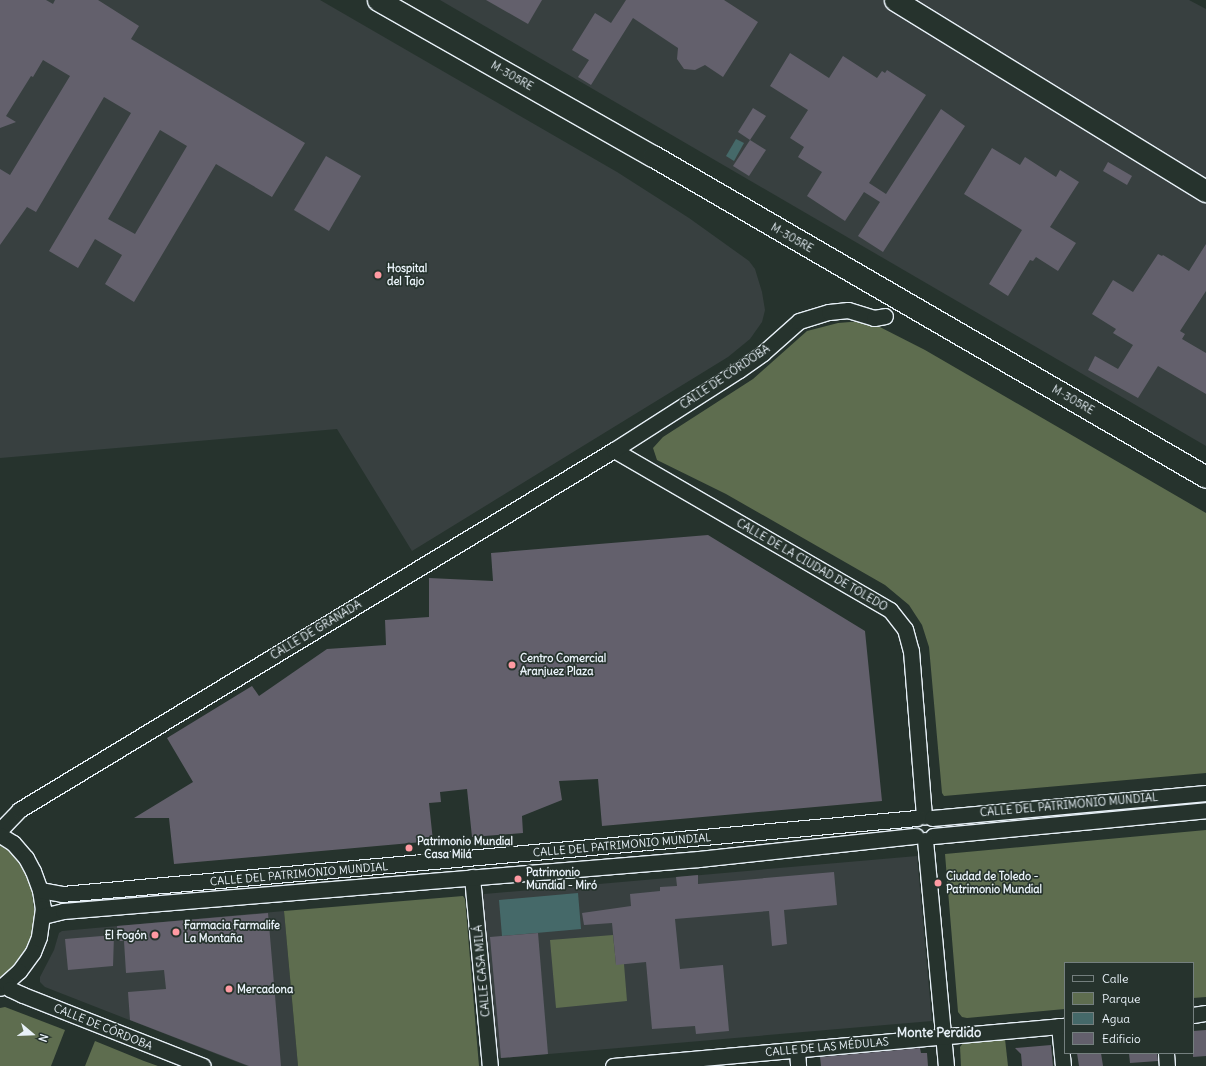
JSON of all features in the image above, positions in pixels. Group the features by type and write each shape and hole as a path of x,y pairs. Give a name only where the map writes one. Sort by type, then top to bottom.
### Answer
{"main road":[{"name":"M-305RE","path":"378,0 653,156 1206,477"},
{"path":"405,0 415,21"},
{"path":"895,0 1206,191"}],"street":[{"name":"CALLE DE CÓRDOBA","path":"614,450 739,370 763,353 799,321 807,317 829,312 848,310 874,318 884,316"},
{"name":"CALLE DE GRANADA","path":"0,830 19,810 614,450"},
{"name":"CALLE DE LA CIUDAD DE TOLEDO","path":"614,450 890,610 905,629 911,651 924,817"},
{"name":"CALLE DEL PATRIMONIO MUNDIAL","path":"40,890 62,894 1206,793"},
{"name":"CALLE DEL PATRIMONIO MUNDIAL","path":"43,916 63,911 699,858 1206,810"},
{"path":"925,837 936,825 924,817 913,825 925,837 946,1066"},
{"path":"0,835 13,843 26,858 34,871 40,890 43,916 39,937 33,952 19,971 3,986"},
{"name":"CALLE CASA MILÁ","path":"472,877 490,1066"},
{"name":"CALLE DE CÓRDOBA","path":"3,986 203,1066"},
{"path":"1194,1015 1206,1013"},
{"path":"1062,1026 1063,1066"},
{"name":"CALLE DE LAS MÉDULAS","path":"613,1066 649,1064 1062,1026"},
{"path":"797,1050 798,1066"},
{"path":"1166,1054 1167,1066"}],"shaded area":[{"name":"Hospital del Tajo","path":"0,0 320,0 617,172 689,218 749,261 755,269 762,292 765,310 762,322 750,339 728,357 412,551 337,429 0,458"},
{"path":"440,0 1189,0 1206,9 1206,446"},
{"path":"917,856 932,1021 501,1058 497,1057 484,894"},
{"path":"284,911 298,1066 247,1066 45,987 40,982 40,977 54,950 59,933 62,931"}],"green space":[{"path":"863,321 872,323 925,350 1206,513 1206,773 944,796 942,793 929,647 922,625 909,605 885,585 726,494 657,460 653,448 663,437 753,379 807,331 838,323"},
{"path":"1206,830 1206,997 1194,998 1194,962 1064,962 1064,1009 967,1018 962,1017 958,1012 945,854"},
{"path":"0,843 12,853 22,866 31,885 35,916 34,931 23,957 0,980"},
{"path":"463,896 465,899 479,1066 298,1066 284,911"},
{"path":"613,935 616,964 624,964 627,1001 556,1008 550,940"},
{"path":"5,1007 65,1030 51,1066 0,1066 0,1008"},
{"path":"1005,1039 1008,1066 961,1066 960,1047 963,1043"},
{"path":"95,1041 144,1061 158,1066 85,1066"}],"water":[{"path":"736,139 744,143 734,161 726,156"},
{"path":"578,893 581,929 502,936 499,900"}],"building":[{"path":"0,0 46,0 53,4 55,0 98,0 139,26 131,39 305,143 272,197 216,164 134,302 105,284 122,255 95,239 78,268 49,251 131,113 104,97 36,212 27,207 0,245 0,169 10,175 70,76 43,60 6,116 16,122 0,128","holes":["160,130 187,146 135,234 108,219"]},
{"path":"486,0 542,0 528,24"},
{"path":"626,0 724,0 758,22 723,77 705,65 695,70 684,69 677,59 678,48 633,18 591,85 578,77 589,60 572,50 595,13 611,23"},
{"path":"790,53 829,78 843,56 877,78 882,71 885,73 887,70 926,95 869,183 886,194 941,109 965,126 883,252 858,236 880,202 864,192 845,221 807,196 822,172 798,157 804,147 790,138 808,110 770,86"},
{"path":"753,108 766,116 750,140 738,132"},
{"path":"750,140 766,150 749,176 733,166"},
{"path":"992,148 1020,165 1025,157 1056,177 1060,170 1079,182 1050,227 1076,243 1058,271 1036,257 1033,261 1030,260 1008,296 989,284 1022,230 964,194"},
{"path":"326,156 361,176 329,231 294,210"},
{"path":"1108,162 1132,176 1127,185 1103,171"},
{"path":"1206,244 1206,291 1180,331 1185,334 1182,339 1206,353 1206,394 1158,366 1138,398 1088,370 1095,356 1118,369 1133,345 1113,333 1116,329 1092,314 1113,280 1133,292 1158,254 1163,255 1189,271"},
{"path":"708,535 865,631 882,801 602,826 598,779 559,781 562,800 522,816 523,833 472,837 467,789 440,792 441,802 429,803 433,841 174,864 169,818 134,818 193,782 167,738 252,686 259,696 327,649 386,645 385,620 429,617 429,578 493,581 491,553"},
{"path":"834,872 837,905 784,910 787,944 772,946 769,911 675,919 680,969 723,965 729,1031 696,1034 695,1026 652,1029 646,962 616,965 612,923 584,925 582,913 631,906 630,894 660,891 660,887 677,886 676,877 698,875 698,884"},
{"path":"268,913 281,1066 249,1066 130,1020 128,992 166,989 164,970 126,973 124,941 118,941 117,926"},
{"path":"538,933 548,1054 501,1058 490,937"},
{"path":"114,935 113,966 68,970 65,939"},
{"path":"1206,1030 1206,1056 1193,1057 1194,1031"},
{"path":"1051,1045 1053,1066 1022,1066 1021,1054 1015,1048"},
{"path":"920,1048 921,1053 927,1053 928,1066 821,1066 820,1057"},
{"path":"1077,1054 1101,1054 1103,1066 1079,1066"},
{"path":"1129,1054 1157,1054 1158,1061 1130,1063"}],"place":[{"name":"Hospital del Tajo","path":"378,275"},
{"name":"Centro Comercial Aranjuez Plaza","path":"512,665"},
{"name":"Patrimonio Mundial - Casa Milá","path":"409,848"},
{"name":"Patrimonio Mundial - Miró","path":"518,879"},
{"name":"Ciudad de Toledo - Patrimonio Mundial","path":"938,883"},
{"name":"Farmacia Farmalife La Montaña","path":"176,932"},
{"name":"El Fogón","path":"155,935"},
{"name":"Mercadona","path":"229,989"}],"district":[{"name":"Monte Perdido","path":"939,1033"}]}
